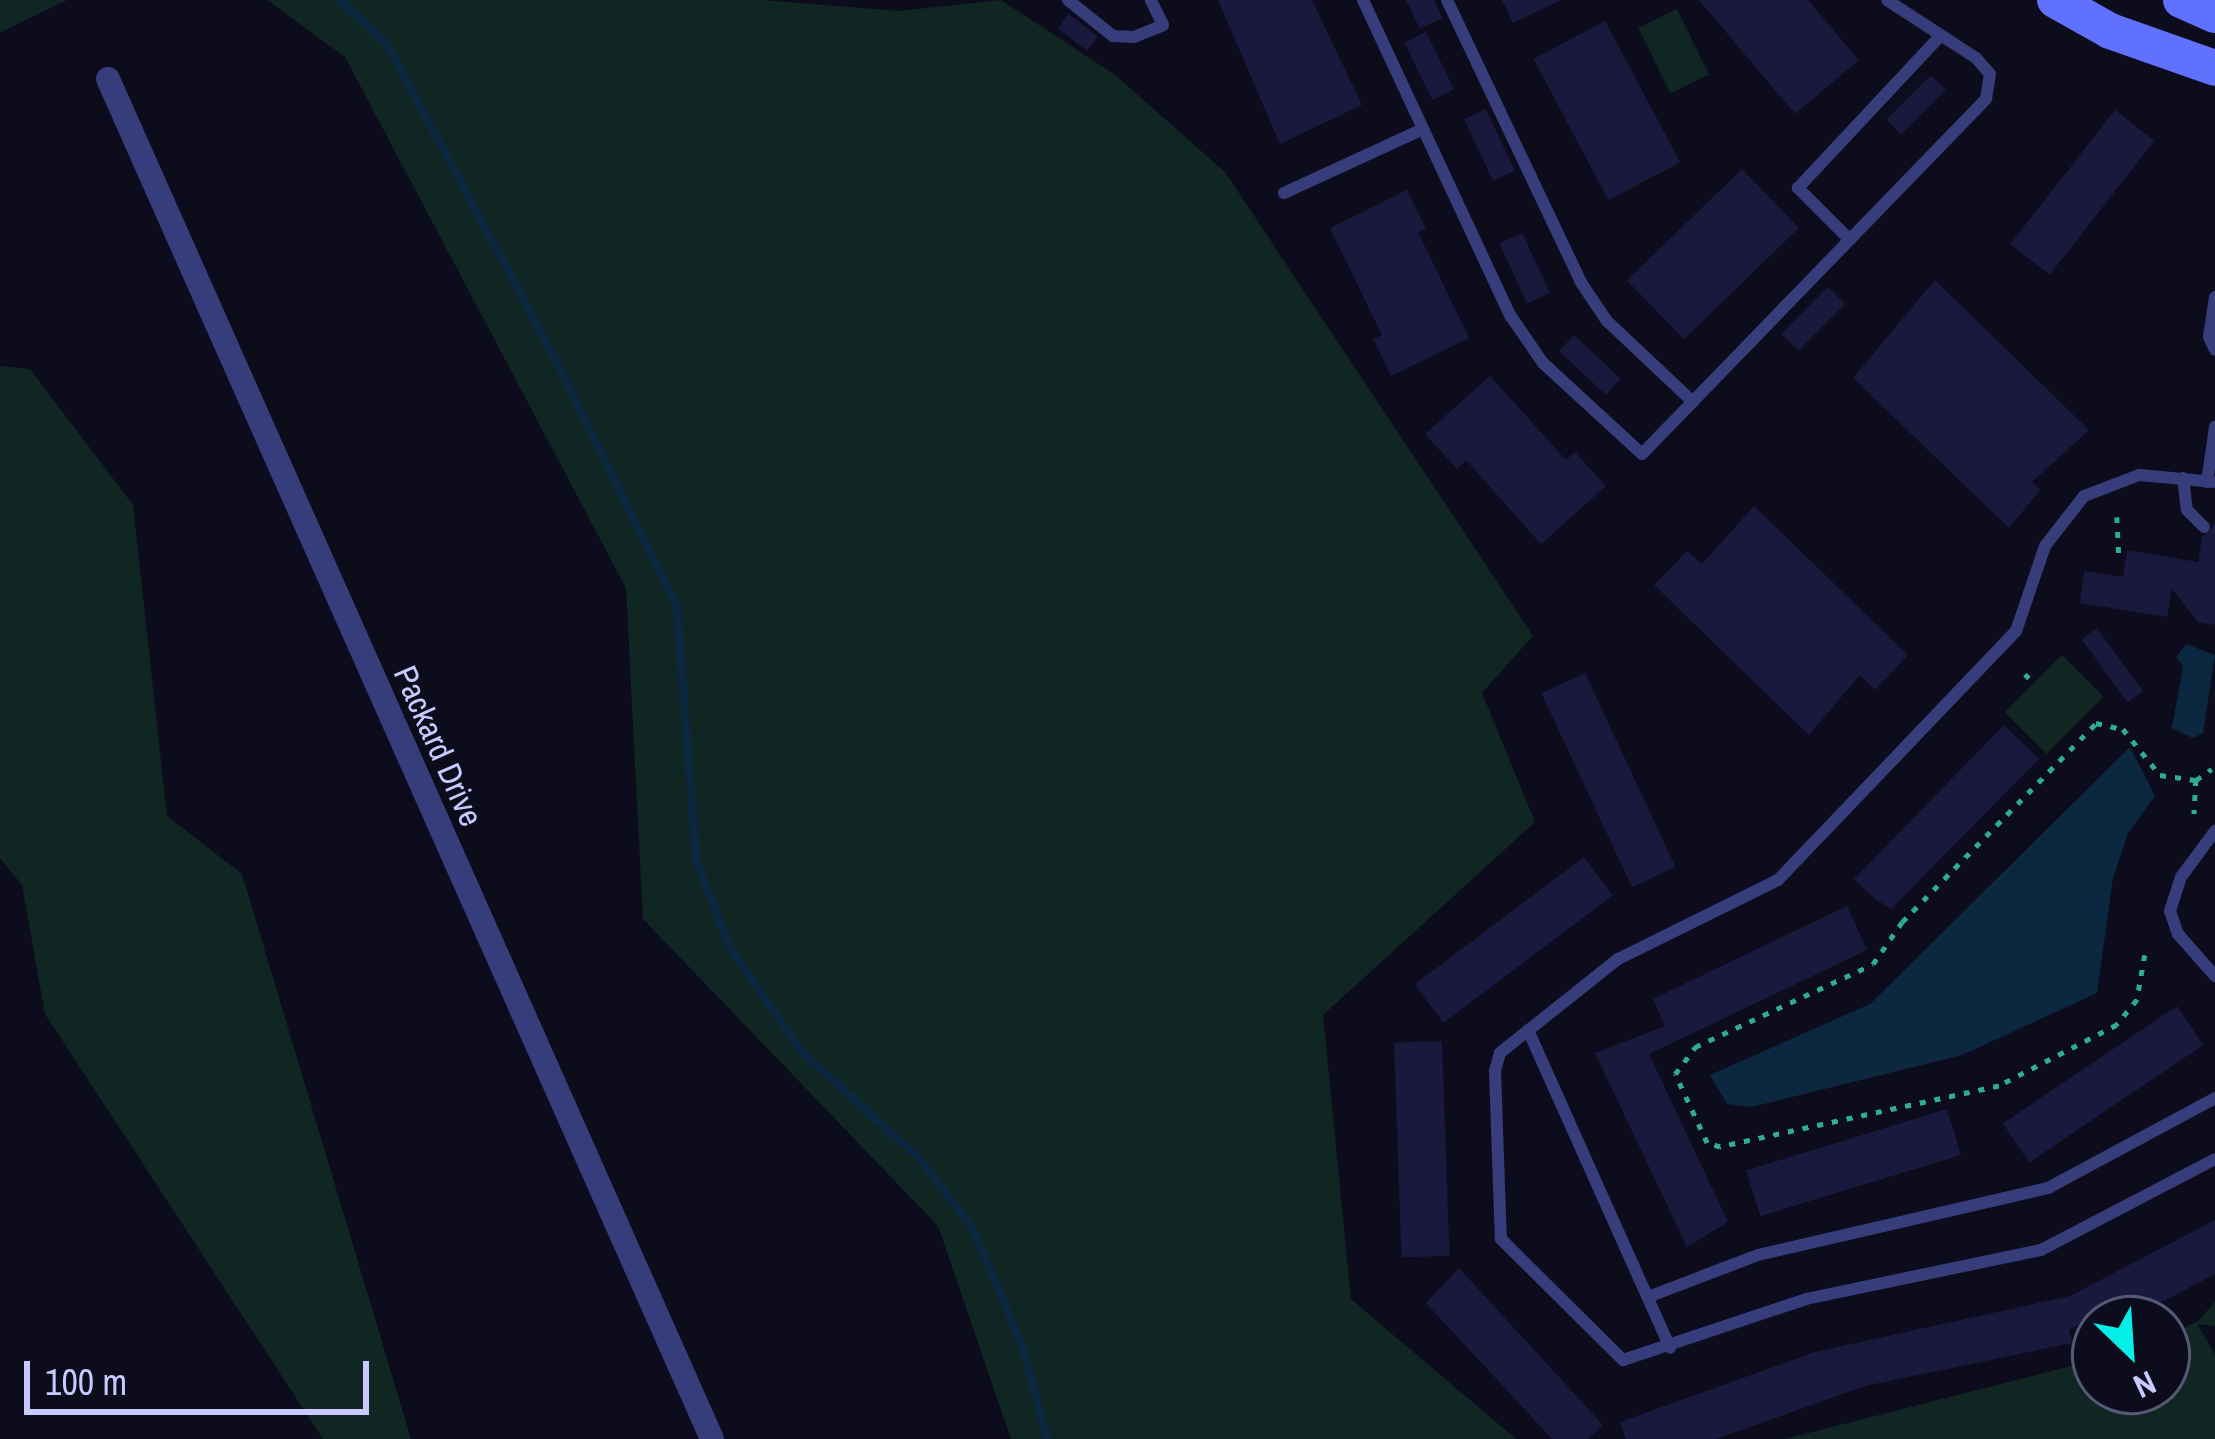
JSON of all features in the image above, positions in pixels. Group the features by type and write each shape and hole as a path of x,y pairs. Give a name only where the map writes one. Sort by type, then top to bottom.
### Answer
{"street":[{"path":"2055,0 2110,31 2215,68"},
{"path":"2181,0 2215,14"},
{"name":"Packard Drive","path":"108,79 712,1439"}],"lane":[{"path":"1068,0 1113,36 1134,38 1163,25 1151,0"},
{"path":"1363,0 1510,314 1543,363 1642,454 1991,88 1990,74 1887,0"},
{"path":"1448,0 1582,284 1607,321 1693,402"},
{"path":"1850,240 1798,188 1940,35"},
{"path":"1284,193 1424,129"},
{"path":"2215,297 2215,350"},
{"path":"2215,428 2211,482 2139,475 2084,496 2045,546 2016,631 1778,880 1618,959 1500,1053 1496,1070 1501,1239 1623,1360 1806,1299 2041,1250 2215,1159"},
{"path":"2183,478 2187,510 2204,527"},
{"path":"2215,832 2181,877 2170,911 2178,934 2215,976"},
{"path":"1528,1030 1670,1348"},
{"path":"1648,1297 1758,1255 2048,1189 2215,1098"}],"path":[{"path":"2116,518 2119,557"},
{"path":"2025,674 2034,683"},
{"path":"2145,956 2138,1000 2117,1024 1999,1086 1720,1147 1707,1142 1675,1074 1696,1047 1873,964 1903,922 2101,721 2118,725 2160,775 2196,780 2212,769"},
{"path":"2076,726 2085,734"},
{"path":"2194,814 2196,780"}],"green space":[{"path":"0,0 67,0 0,33"},
{"path":"267,0 761,0 899,11 1001,0 1115,75 1225,172 1533,636 1482,693 1535,822 1323,1015 1351,1299 1516,1439 1011,1439 938,1226 643,919 626,588 345,57"},
{"path":"1677,9 1709,75 1670,93 1638,28"},
{"path":"0,366 30,369 133,505 167,816 242,874 411,1439 323,1439 45,1014 22,885 0,858"},
{"path":"2062,655 2104,697 2046,754 2005,712"},
{"path":"2215,1302 2215,1326 2197,1324 2215,1354 2215,1439 1785,1439 2071,1366 2071,1415 2191,1415 2191,1324"}],"water":[{"path":"2186,644 2215,655 2203,733 2193,738 2172,728 2183,666 2176,657"},
{"path":"2130,747 2155,796 2128,833 2113,878 2097,993 1962,1055 1752,1107 1727,1104 1710,1075 1870,1004"}],"building":[{"path":"1218,0 1312,0 1362,105 1280,144"},
{"path":"1406,0 1434,0 1442,18 1420,29"},
{"path":"1502,0 1561,0 1513,23"},
{"path":"1699,0 1808,0 1859,60 1795,114"},
{"path":"1069,14 1098,37 1087,51 1058,28"},
{"path":"1605,21 1680,162 1609,200 1533,59"},
{"path":"1426,32 1454,90 1432,100 1404,43"},
{"path":"1931,75 1946,90 1901,134 1886,120"},
{"path":"1486,109 1515,171 1493,181 1464,119"},
{"path":"2115,110 2154,141 2050,275 2010,244"},
{"path":"1742,169 1799,228 1684,339 1627,280"},
{"path":"1407,190 1426,229 1418,232 1469,338 1391,376 1373,339 1382,335 1330,228"},
{"path":"1522,233 1550,293 1527,303 1499,244"},
{"path":"1935,280 2089,430 2032,482 2040,490 2009,528 1853,378"},
{"path":"1828,287 1845,304 1798,351 1781,334"},
{"path":"1574,335 1621,379 1606,395 1559,351"},
{"path":"1490,376 1566,460 1575,452 1606,486 1541,544 1466,460 1457,469 1425,434"},
{"path":"1754,506 1908,655 1875,690 1860,675 1809,735 1654,585 1687,551 1702,564"},
{"path":"2215,524 2215,625 2198,622 2172,588 2167,617 2080,603 2084,571 2123,577 2127,550 2198,562 2202,537"},
{"path":"2097,628 2143,691 2127,702 2082,639"},
{"path":"1585,673 1675,867 1632,887 1541,693"},
{"path":"2004,725 2039,759 1891,909 1875,899 1854,879"},
{"path":"1584,857 1613,895 1444,1023 1415,985"},
{"path":"1847,906 1867,950 1649,1054 1728,1222 1687,1247 1595,1053 1665,1026 1653,999"},
{"path":"2177,1006 2203,1045 2029,1162 2003,1123"},
{"path":"1442,1041 1450,1256 1402,1258 1394,1043"},
{"path":"1947,1109 1961,1155 1760,1216 1746,1170"},
{"path":"2215,1220 2215,1274 2175,1295 2072,1295"},
{"path":"1459,1268 1603,1425 1588,1439 1552,1439 1426,1303"},
{"path":"2070,1296 2071,1343 1865,1386 1716,1439 1626,1439 1620,1422 1815,1352"}],"waterway":[{"path":"340,0 387,44 555,358 677,607 696,860 730,948 802,1052 920,1159 972,1227 1022,1345 1047,1439"}]}
